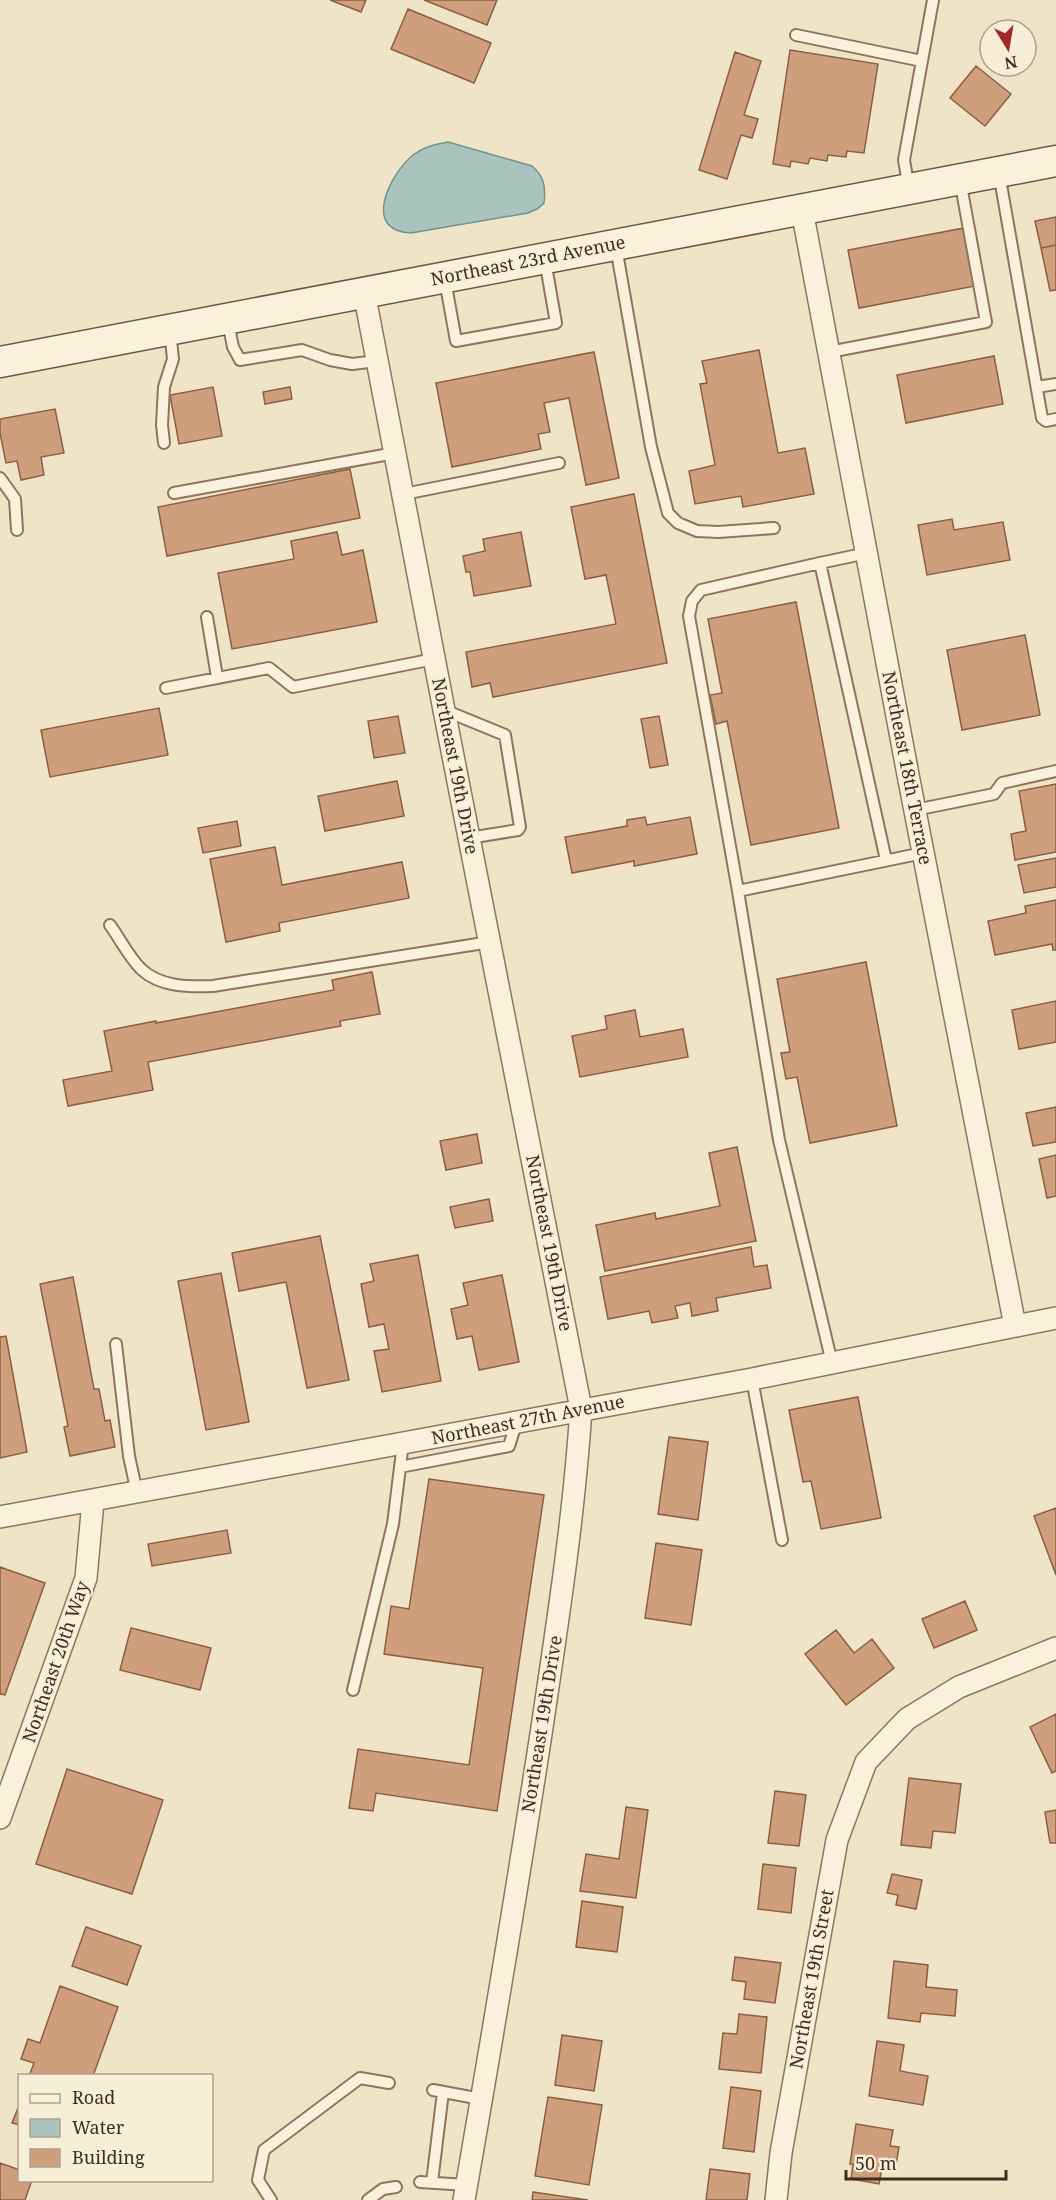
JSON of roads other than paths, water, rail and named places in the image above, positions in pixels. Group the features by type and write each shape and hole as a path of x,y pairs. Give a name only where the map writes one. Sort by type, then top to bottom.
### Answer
{"main road":[{"name":"Northeast 23rd Avenue","path":"0,362 1056,161"}],"street":[{"name":"Northeast 18th Terrace","path":"802,210 1015,1326"},
{"name":"Northeast 19th Drive","path":"364,292 581,1409 576,1478 559,1613 526,1832 466,2193"},
{"name":"Northeast 27th Avenue","path":"0,1517 752,1379 1056,1318"},
{"name":"Northeast 20th Way","path":"0,1818 86,1578 93,1501"},
{"name":"Northeast 19th Street","path":"776,2200 781,2153 837,1840 866,1761 907,1719 959,1687 1056,1648"}],"lane":[{"path":"909,189 904,160 933,0"},
{"path":"796,35 922,61"},
{"path":"999,172 1042,418 1046,421 1056,419"},
{"path":"829,352 986,322 960,179"},
{"path":"616,245 651,447 668,513 678,523 697,531 718,532 774,528"},
{"path":"444,277 456,341 556,323 544,258"},
{"path":"228,319 233,347 240,360 302,350 330,360 352,364 377,361"},
{"path":"164,443 162,425 164,387 173,358 170,330"},
{"path":"1036,387 1056,384"},
{"path":"174,493 396,453"},
{"path":"404,494 559,463"},
{"path":"0,478 15,499 17,530"},
{"path":"832,1363 780,1140 689,616 692,601 701,590 867,553"},
{"path":"820,563 886,860"},
{"path":"207,617 218,677"},
{"path":"166,688 269,668 293,687 434,659"},
{"path":"444,710 505,735 520,827 518,830 469,838"},
{"path":"915,810 994,794 1002,783 1056,771"},
{"path":"738,891 923,853"},
{"path":"111,926 141,969 165,983 188,987 213,986 490,942"},
{"path":"116,1344 129,1456 137,1493"},
{"path":"752,1379 782,1540"},
{"path":"400,1467 509,1446 518,1421"},
{"path":"353,1690 393,1524 403,1443"},
{"path":"271,2200 258,2180 264,2150 360,2078 389,2083"},
{"path":"432,2182 438,2091 481,2099"},
{"path":"420,2182 432,2182 466,2193"},
{"path":"368,2200 383,2189 396,2187"}],"water":[{"path":"448,142 532,166 543,182 544,203 528,213 411,233 396,230 387,223 384,212 385,200 396,175 417,152"}]}
